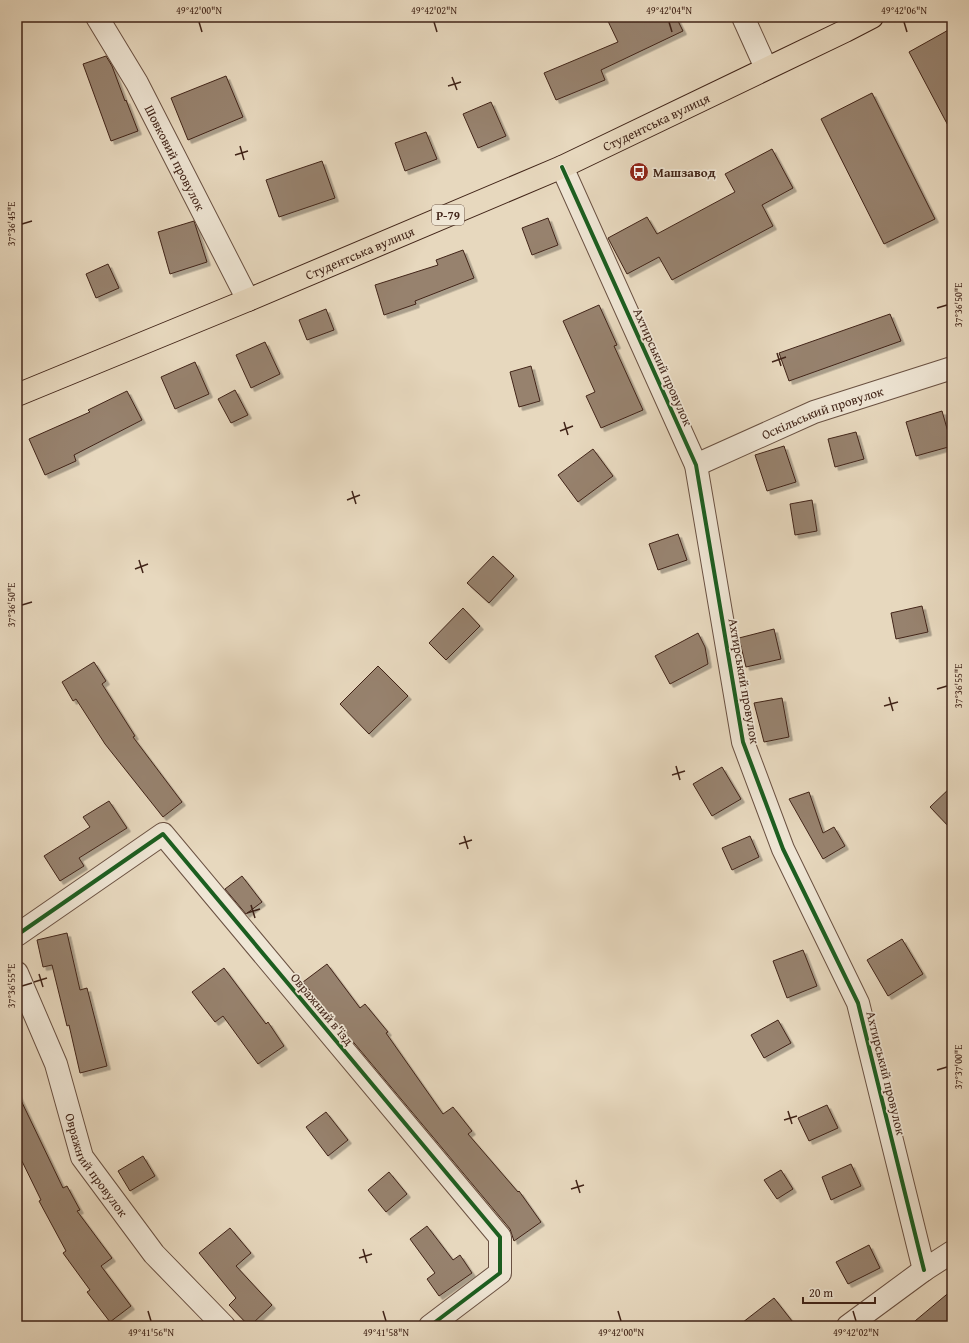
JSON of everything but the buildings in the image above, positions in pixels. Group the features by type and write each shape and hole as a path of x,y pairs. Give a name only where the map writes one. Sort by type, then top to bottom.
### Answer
{"main road":[{"name":"Студентська вулиця","path":"17,395 248,300 562,167 872,17"}],"street":[{"name":"Шовковий провулок","path":"97,17 137,83 248,300"},
{"path":"743,17 766,68"},
{"name":"Ахтирський провулок","path":"562,167 696,465 743,742 783,848 858,1003 924,1270"},
{"name":"Оскільський провулок","path":"696,465 814,412 952,368"},
{"name":"Овражний в'їзд","path":"17,935 163,834 500,1237 500,1273 430,1326"},
{"name":"Овражний провулок","path":"17,973 56,1064 82,1157 154,1254 224,1326"},
{"path":"848,1326 924,1270 952,1252"}],"cycle path":[{"path":"562,167 696,465 743,742 783,849 858,1003 924,1270"},
{"path":"17,935 163,834 500,1237 500,1273 430,1326"}],"place":[{"name":"Машзавод","path":"639,172"}]}
